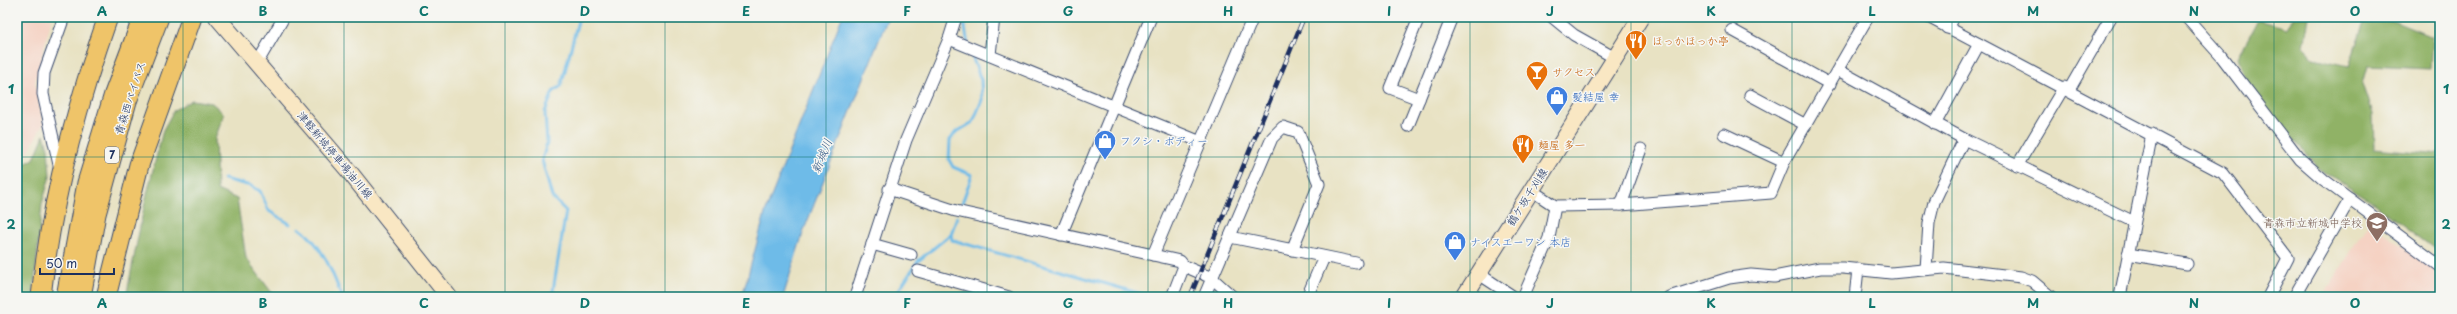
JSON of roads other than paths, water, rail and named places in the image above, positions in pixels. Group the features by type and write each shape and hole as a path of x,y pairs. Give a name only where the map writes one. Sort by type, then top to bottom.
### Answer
{"highway":[{"path":"42,297 62,176 85,82 108,17"},
{"name":"青森西バイパス","path":"66,297 87,183 114,94 143,17"},
{"name":"青森西バイパス","path":"81,297 96,214 127,101 159,17"},
{"path":"106,297 139,165 192,17"}],"main road":[{"name":"津軽新城停車場油川線","path":"217,17 256,65 310,124 449,297"},
{"name":"鶴ケ坂千刈線","path":"1464,297 1641,17"}],"street":[{"path":"62,176 43,94 44,73 64,17"},
{"path":"256,65 284,17"},
{"path":"855,297 906,140 949,39 956,17"},
{"path":"990,55 994,17"},
{"path":"1061,235 1151,17"},
{"path":"1153,255 1253,17"},
{"path":"1419,17 1390,88 1419,99"},
{"path":"1408,126 1452,17"},
{"path":"1552,17 1574,35 1615,58"},
{"path":"1531,190 1555,206 1621,204 1770,193 1784,162 1868,17"},
{"path":"1928,17 2067,89 2223,173 2280,245 2288,258 2271,296"},
{"path":"1947,28 1953,17"},
{"path":"2017,166 2067,89 2111,17"},
{"path":"2186,17 2221,56 2300,159 2350,200 2440,266"},
{"path":"1732,30 1830,84"},
{"path":"949,39 1201,142"},
{"path":"1935,124 1979,44"},
{"path":"1838,70 1964,139 2134,222"},
{"path":"1750,95 1806,125"},
{"path":"1204,297 1205,275 1230,237 1272,138 1283,127 1298,132 1320,184 1292,250"},
{"path":"1724,134 1784,162"},
{"path":"2120,297 2152,134"},
{"path":"1926,269 1929,223 1934,202 1964,139"},
{"path":"1621,204 1641,148"},
{"path":"889,189 956,211 1180,260 1184,266 1205,275 1233,297"},
{"path":"2294,297 2350,200"},
{"path":"1523,297 1549,238 1555,206"},
{"path":"1230,237 1356,263"},
{"path":"872,244 910,255"},
{"path":"2128,254 2187,264"},
{"path":"1307,297 1324,257"},
{"path":"1172,297 1184,266"},
{"path":"1669,297 1729,278 1751,275 1774,277 1820,268 1858,269 1891,273 1944,268 2021,277 2032,281 2051,297"},
{"path":"1855,297 1858,269"},
{"path":"918,271 1009,297"},
{"path":"1479,274 1514,297"}],"water":[{"name":"新城川","path":"842,17 888,17 804,230 783,297 742,297 766,210"}],"waterway":[{"path":"552,297 566,211 552,197 542,160 547,143 545,112 553,92 561,86 579,17"},
{"path":"963,17 968,44"},
{"path":"961,206 972,175 953,167 949,160 950,140 955,133 973,122 982,100 981,80 970,51"},
{"path":"224,179 251,186 260,191 269,211 290,224"},
{"path":"957,217 951,234 952,240 1152,297"},
{"path":"299,228 307,234 320,250 330,268 342,297"},
{"path":"894,297 918,261 951,234"}],"railway":[{"path":"1190,297 1304,17"}],"place":[{"name":"ほっかほっか亭","path":"1636,60"},
{"name":"サクセス","path":"1537,92"},
{"name":"髪結屋 幸","path":"1557,116"},
{"name":"フクシ・ボディー","path":"1105,160"},
{"name":"麺屋 多一","path":"1523,164"},
{"name":"青森市立新城中学校","path":"2377,242"},
{"name":"ナイスエーワン 本店","path":"1455,262"}]}
